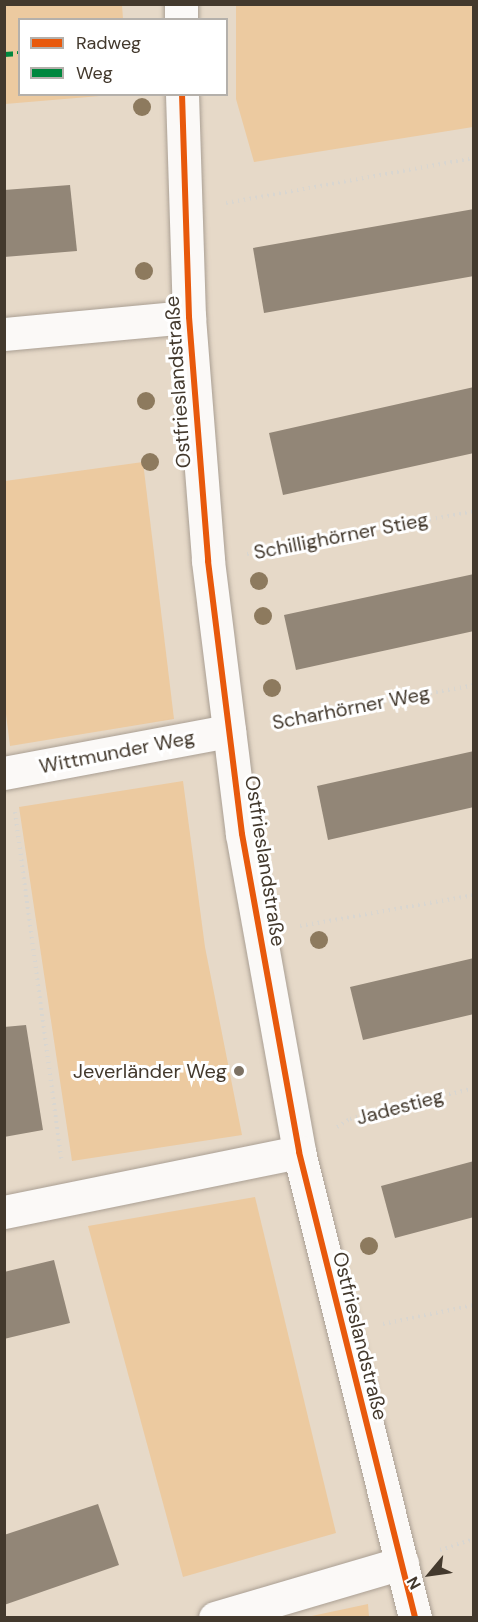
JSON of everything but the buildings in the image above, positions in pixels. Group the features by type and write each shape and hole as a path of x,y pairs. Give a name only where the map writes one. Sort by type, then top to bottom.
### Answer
{"street":[{"name":"Ostfrieslandstraße","path":"182,96 189,317 208,561 229,731 259,934 298,1152 341,1332 415,1617"},
{"path":"4,334 189,317"},
{"name":"Wittmunder Weg","path":"7,772 229,731"},
{"path":"4,1212 298,1152"},
{"path":"215,1617 402,1563"}],"path":[{"path":"185,208 474,158"},
{"path":"7,772 66,1198"},
{"path":"259,934 474,895"},
{"path":"341,1332 474,1305"}],"shaded area":[{"path":"5,4 122,5 123,18 18,18 18,96 100,96 5,104"},
{"path":"236,5 473,5 473,127 254,162 236,99"},
{"path":"143,462 174,719 10,746 4,698 5,481"},
{"path":"183,781 205,947 242,1135 72,1161 19,807"},
{"path":"255,1197 336,1533 183,1577 88,1226"},
{"path":"368,1604 369,1617 307,1617"}],"marked path":[{"path":"4,54 18,53"}],"cycle path":[{"path":"182,96 189,317 208,561 242,834 299,1152 415,1618"}],"place":[{"name":"Jeverländer Weg","path":"239,1071"}]}
